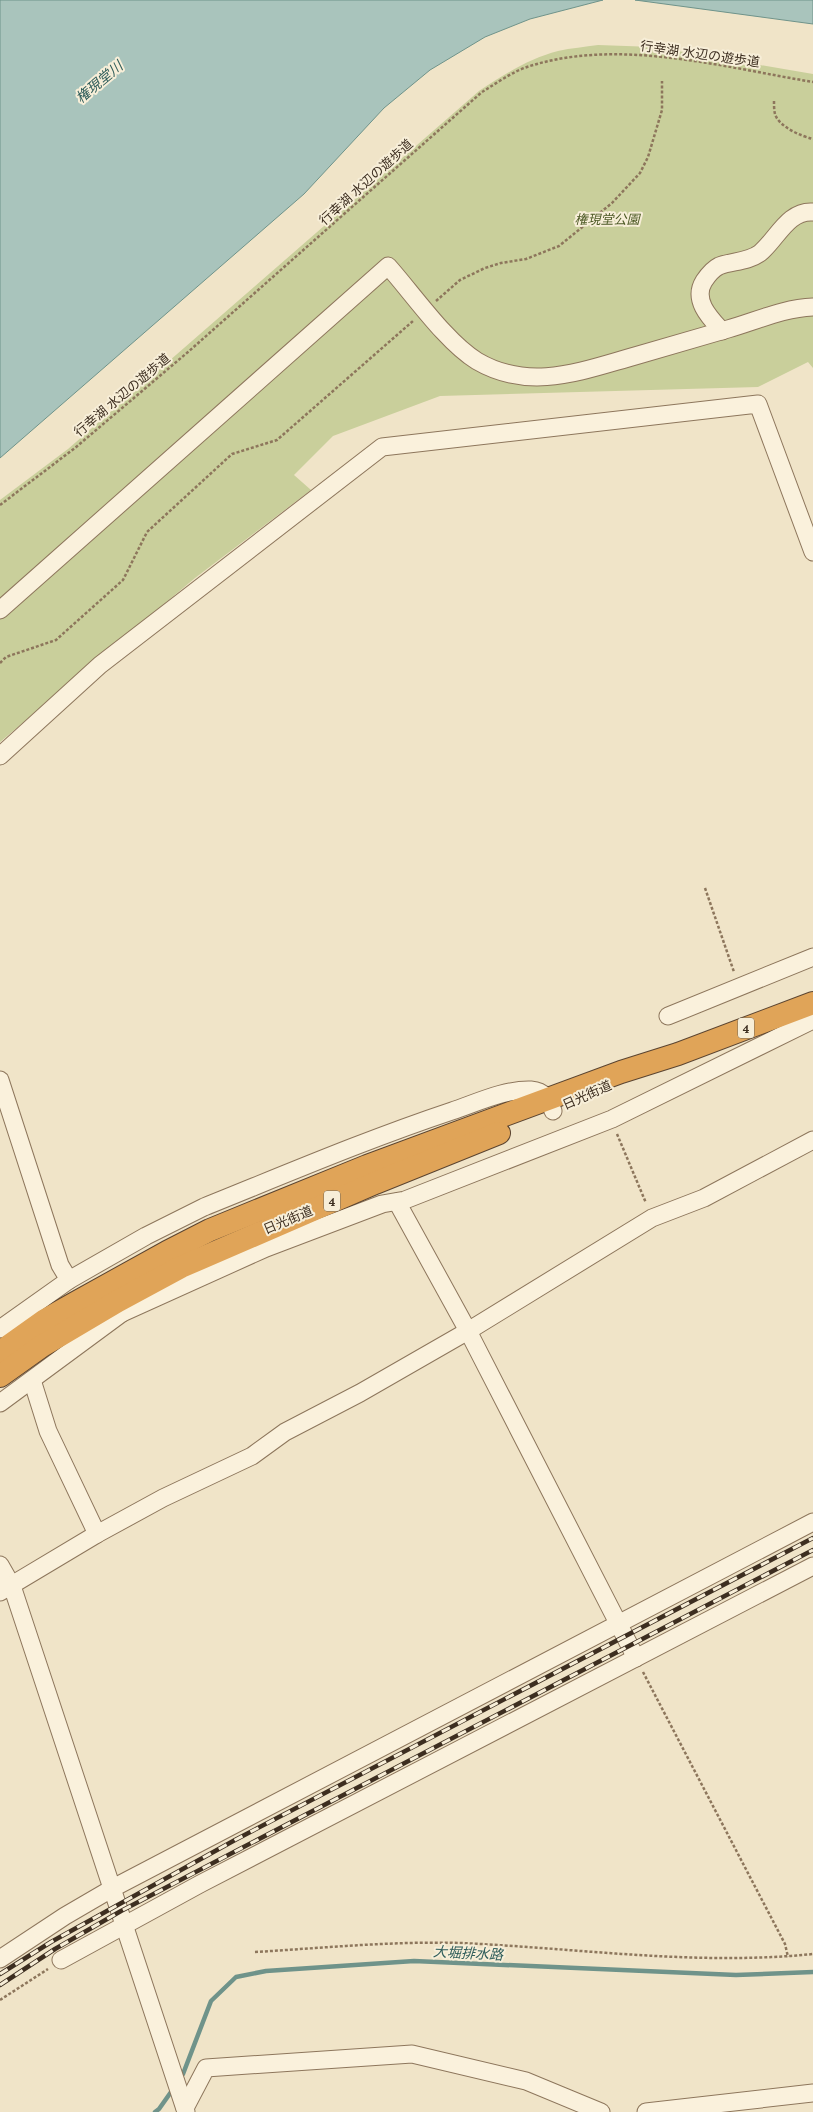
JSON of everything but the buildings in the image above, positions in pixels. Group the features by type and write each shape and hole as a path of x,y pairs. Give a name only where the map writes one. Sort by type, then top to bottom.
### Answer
{"highway":[{"name":"日光街道","path":"0,1376 42,1346 120,1307 154,1280 224,1247 551,1105 678,1054 813,1003"},
{"name":"日光街道","path":"0,1352 63,1310 167,1252 210,1230 367,1166 551,1105"}],"street":[{"path":"722,331 708,316 700,296 702,285 708,275 719,267 748,259 759,254 796,215 813,212"},
{"path":"0,610 388,266 456,344 476,360 501,372 523,377 565,376 796,308 813,308"},
{"path":"0,756 100,664 382,448 758,404 813,552"},
{"path":"668,1016 813,957"},
{"path":"0,1403 32,1380 120,1307 266,1248 382,1204 397,1202 612,1119 813,1020"},
{"path":"0,1080 60,1266 69,1280"},
{"path":"0,1329 69,1280 146,1236 204,1207 382,1134 507,1093 530,1090 540,1092 551,1105"},
{"path":"6,1589 97,1534 163,1498 252,1456 285,1432 360,1393 468,1331 652,1218 704,1198 813,1140"},
{"path":"397,1202 468,1331 636,1658"},
{"path":"32,1380 48,1431 97,1534"},
{"path":"0,1959 65,1916 113,1888 813,1522"},
{"path":"0,1565 6,1589 113,1888 124,1926 186,2110"},
{"path":"61,1960 207,1880 813,1566"},
{"path":"186,2110 206,2068 412,2054 526,2081 601,2112"},
{"path":"646,2112 813,2093"}],"path":[{"name":"行幸湖 水辺の遊歩道","path":"0,505 75,448 158,378 482,92 503,79 528,66 561,58 593,54 654,55 813,82"},
{"path":"0,663 6,657 56,640 123,580 147,532 232,454 277,440 460,280 485,268 502,263 526,259 559,246 612,203 640,174 648,157 662,110 662,81"},
{"path":"774,101 775,114 786,127 801,136 813,139"},
{"path":"704,888 738,987"},
{"path":"612,1119 652,1218"},
{"path":"636,1658 785,1944 788,1957"},
{"path":"255,1952 365,1945 459,1943 697,1957 788,1957 813,1954"},
{"path":"0,2000 61,1960"}],"green space":[{"name":"権現堂公園","path":"598,45 654,47 813,74 813,368 808,362 758,387 440,396 333,436 294,475 311,490 195,578 0,742 0,500 68,449 479,91 507,73 537,58 558,51"}],"water":[{"name":"権現堂川","path":"0,0 603,0 530,19 485,37 430,70 384,108 304,194 0,458"},
{"path":"635,0 813,0 813,24"}],"waterway":[{"name":"大堀排水路","path":"183,2074 211,2001 236,1977 266,1971 414,1961 736,1975 813,1972"},
{"name":"大堀排水路","path":"155,2112 159,2109 171,2092"}],"railway":[{"path":"0,1974 51,1942 235,1840 813,1538"},
{"path":"0,1985 55,1949 121,1911 813,1550"}]}
